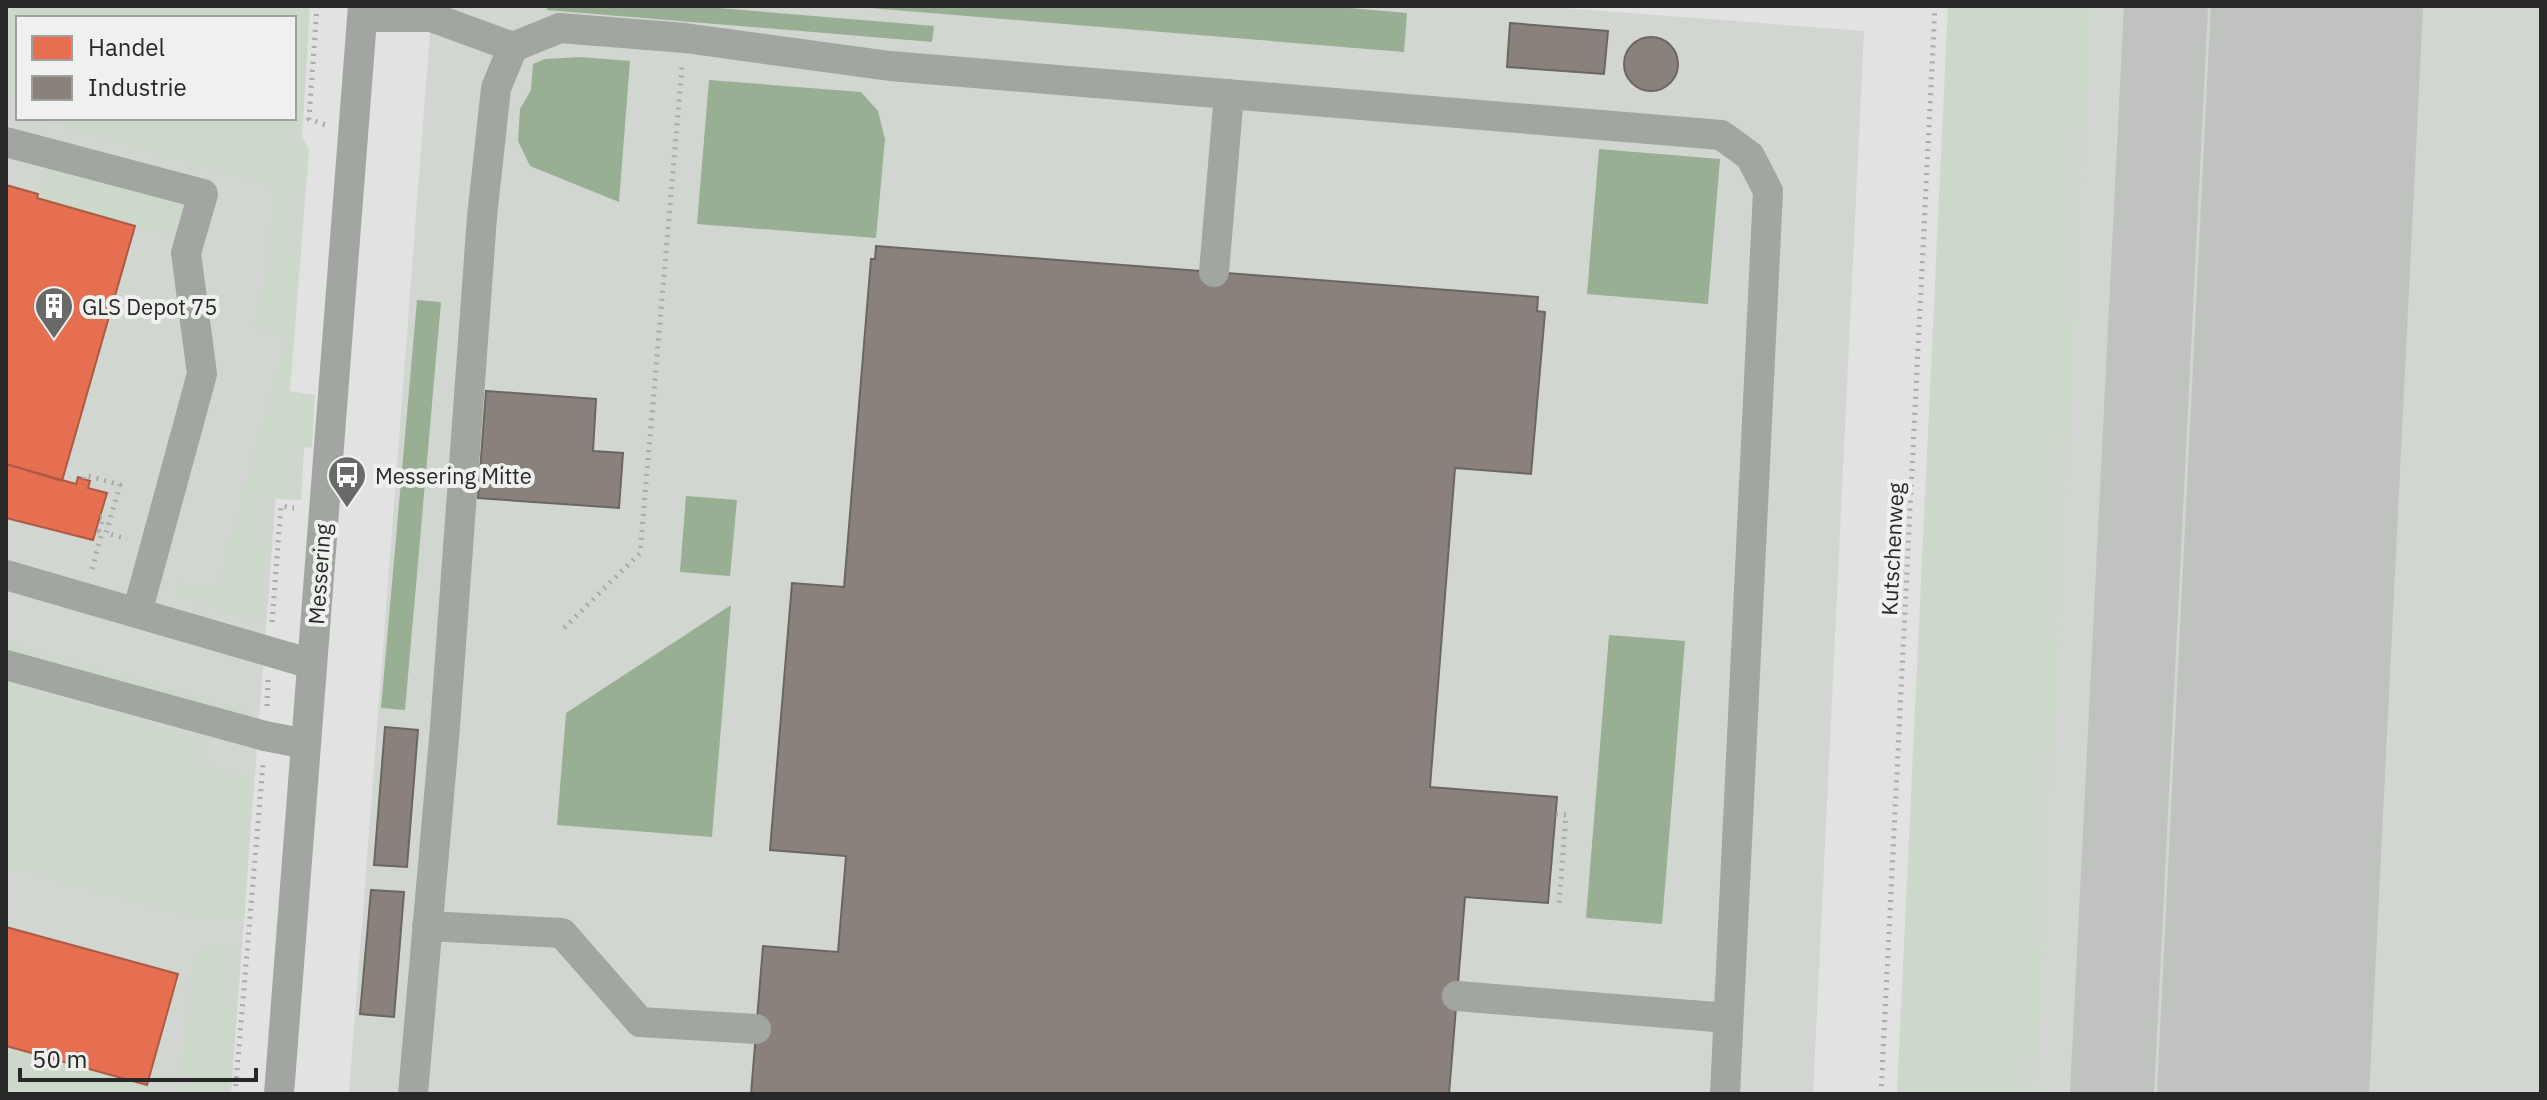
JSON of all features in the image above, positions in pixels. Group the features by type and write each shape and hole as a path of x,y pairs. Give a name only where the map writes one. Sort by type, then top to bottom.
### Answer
{"street":[{"name":"Messering","path":"279,1094 363,11"},
{"path":"363,11 431,17 513,47 560,28 685,38 890,66 1721,135 1750,156 1768,191 1725,1094"},
{"path":"413,1094 445,727 482,217 496,88 513,47"},
{"path":"1214,272 1229,94"},
{"path":"6,142 203,194 186,253 202,374 137,613"},
{"path":"6,575 312,664"},
{"path":"6,665 265,736 306,744"},
{"path":"427,926 562,933 640,1022 756,1029"},
{"path":"1457,996 1728,1018"}],"path":[{"path":"317,6 309,119 353,136"},
{"name":"Kutschenweg","path":"1881,1094 1935,6"},
{"path":"564,628 640,553 685,38"},
{"path":"84,479 85,475 120,485 84,598"},
{"path":"235,1094 281,506 304,509"},
{"path":"100,517 103,517 99,531 155,547"},
{"path":"1556,814 1566,815 1559,904"}],"shaded area":[{"path":"6,6 245,16 16,16 16,120 287,120 302,146 231,1094 6,1094"},
{"path":"6,6 310,6 302,137 309,150 290,391 315,395 312,447 304,448 301,500 274,499 257,620 177,597 181,582 216,592 287,338 253,328 265,286 275,187 38,120 296,120 296,16 16,16 16,95 6,92"},
{"path":"432,6 1538,6 1864,31 1813,1094 349,1094"},
{"path":"548,6 694,6 934,26 932,42 547,10"},
{"path":"846,6 1326,6 1407,13 1404,52"},
{"path":"1948,6 2091,6 2035,1094 1897,1094"},
{"path":"2091,6 2541,6 2541,1094 2035,1094"},
{"path":"580,57 630,61 619,202 530,166 518,141 520,109 531,90 533,64 545,59"},
{"path":"709,80 861,92 878,111 885,139 876,238 697,224"},
{"path":"1599,149 1720,159 1708,304 1587,294"},
{"path":"49,157 177,193 185,207 176,237 37,198"},
{"path":"417,300 441,302 405,710 381,708"},
{"path":"686,496 737,500 730,576 680,572"},
{"path":"731,605 712,837 557,825 566,713"},
{"path":"1609,635 1685,641 1662,924 1586,918"},
{"path":"6,643 253,713 258,722 6,651"},
{"path":"6,683 208,742 202,764 251,778 244,918 194,918 6,866"},
{"path":"242,944 228,1094 181,1094 188,1002 197,959 211,948"},
{"path":"6,1046 147,1085 145,1094 6,1094"}],"building: Handel":[{"name":"GLS Depot 75","path":"6,185 38,194 37,198 135,226 62,481 6,464"},
{"path":"6,464 76,484 78,477 90,481 88,488 107,493 93,540 6,518"},
{"path":"6,927 178,974 147,1085 6,1046"}],"building: Industrie":[{"path":"1510,23 1608,31 1604,74 1507,67"},
{"path":"1651,37 1670,45 1678,64 1670,83 1651,91 1632,83 1624,64 1632,45"},
{"path":"876,246 1538,297 1537,311 1545,312 1531,474 1455,468 1430,787 1557,797 1548,903 1465,897 1449,1094 751,1094 763,946 838,952 846,856 770,850 792,583 844,587 871,259 875,259"},
{"path":"486,391 596,399 593,451 623,453 619,508 478,498"},
{"path":"385,727 418,730 407,867 374,865"},
{"path":"371,890 404,892 394,1017 360,1014"}],"taxiway":[{"path":"2112,1094 2166,6"}],"runway":[{"path":"2263,1094 2317,6"}],"place":[{"name":"GLS Depot 75","path":"54,340"},
{"name":"Messering Mitte","path":"347,509"}]}
